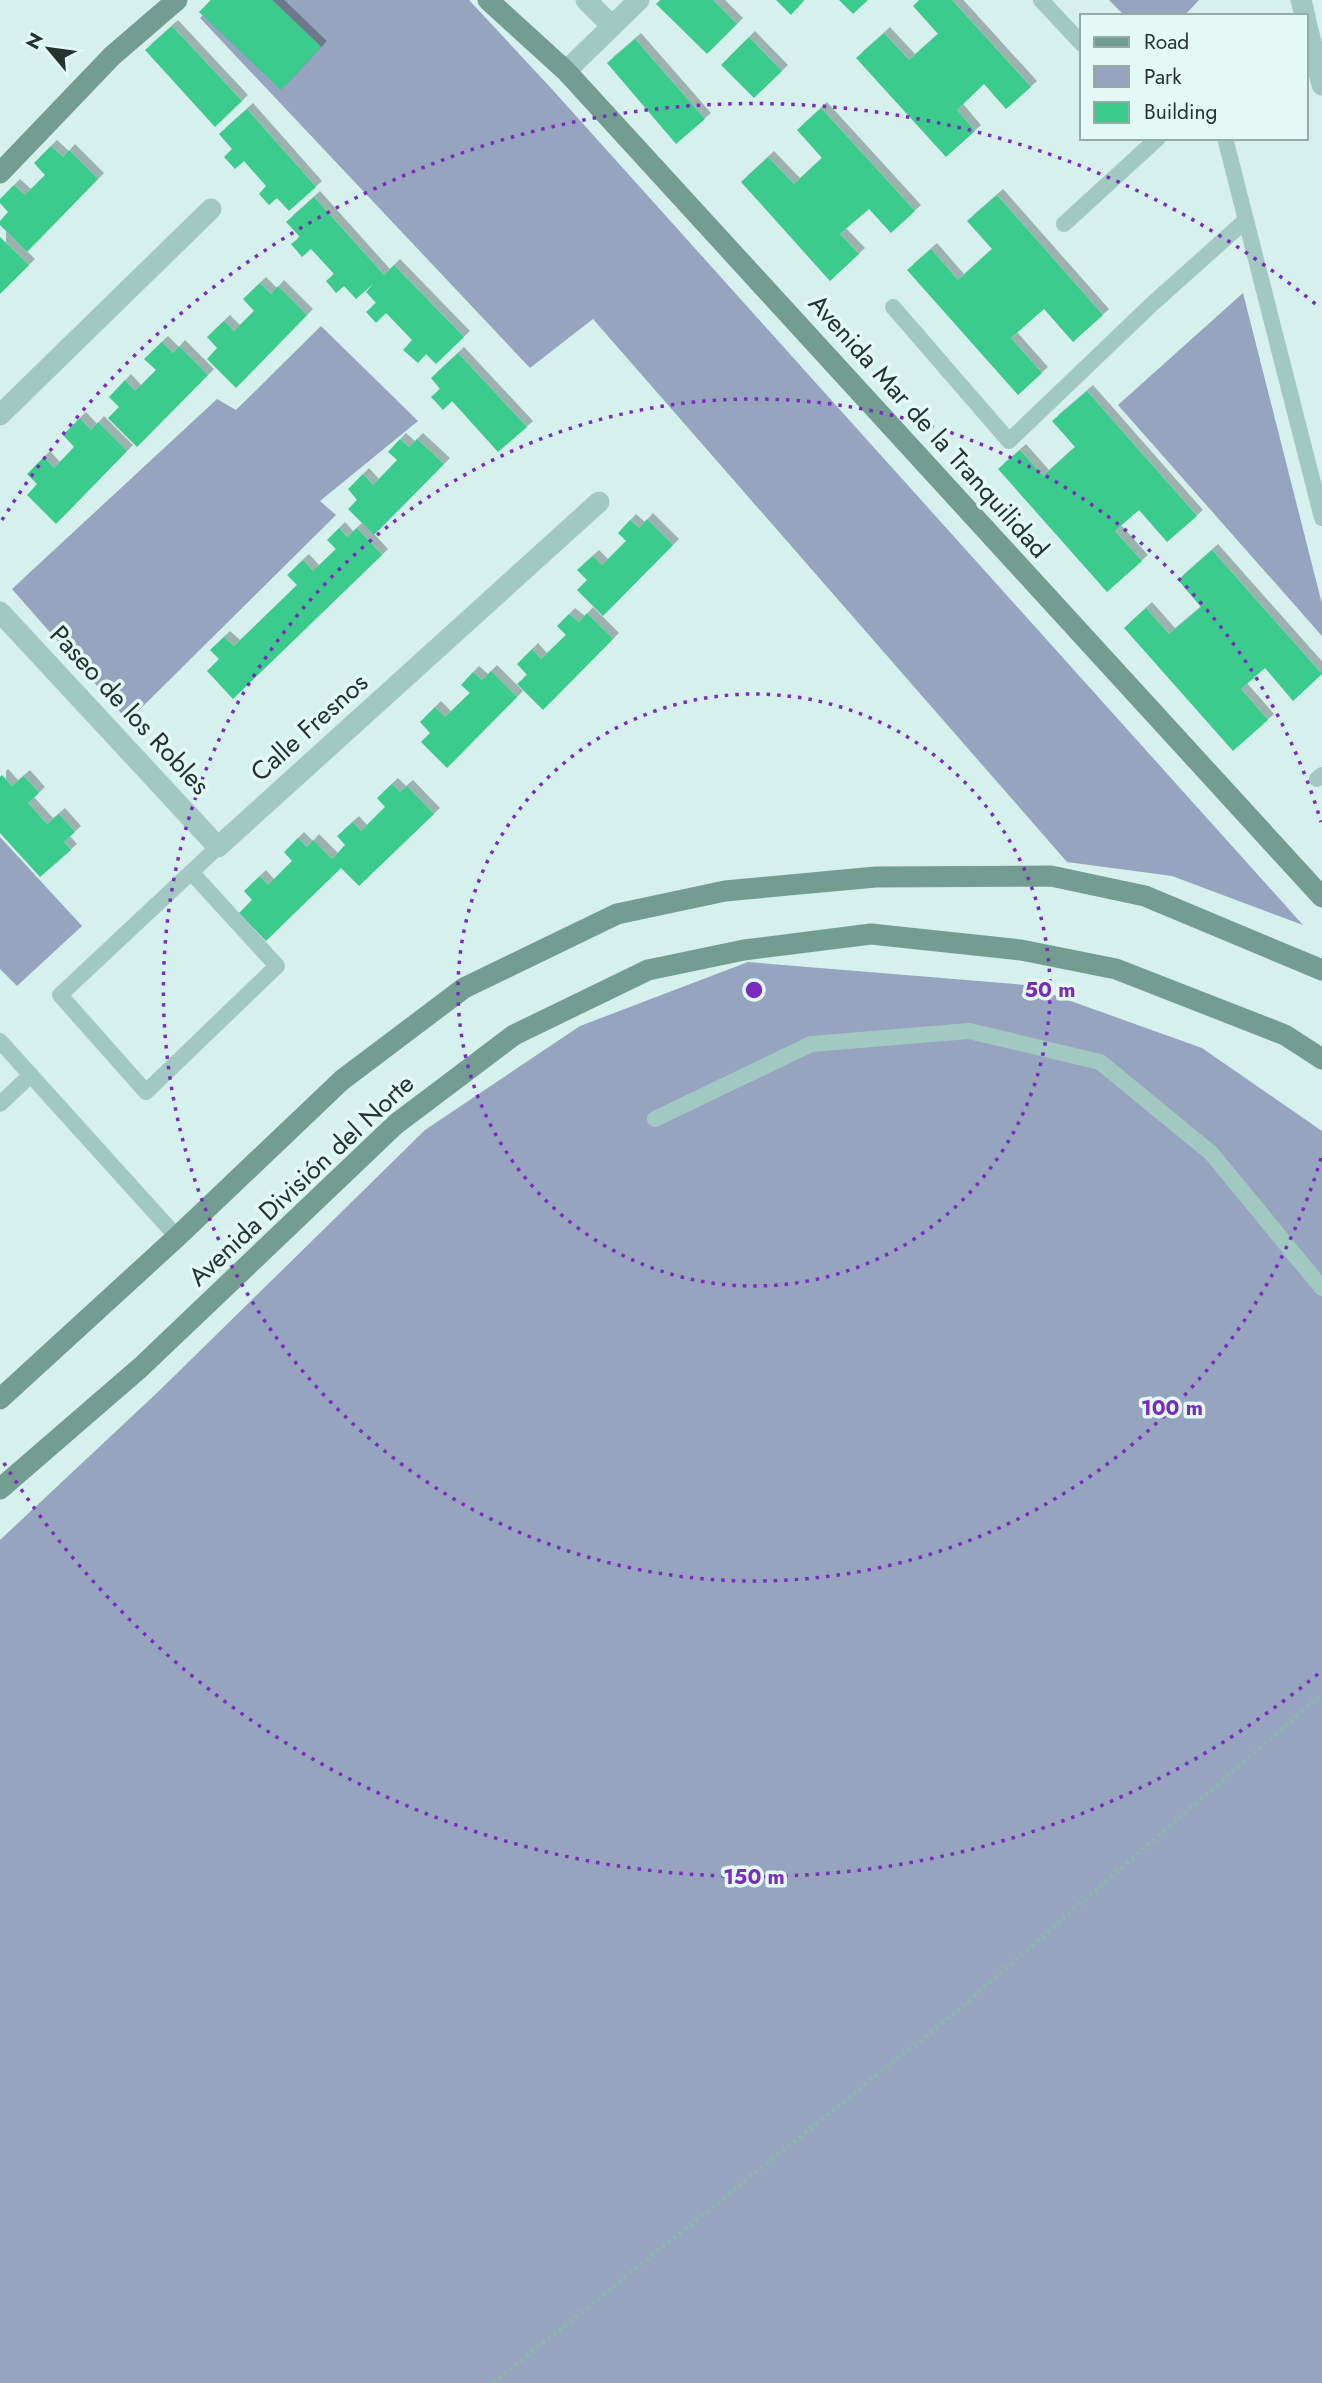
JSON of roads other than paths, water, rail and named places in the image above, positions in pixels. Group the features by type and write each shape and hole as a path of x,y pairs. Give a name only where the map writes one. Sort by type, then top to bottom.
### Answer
{"main road":[{"path":"0,173 113,57 177,0"},
{"name":"Avenida Mar de la Tranquilidad","path":"488,0 566,71 1322,897"},
{"name":"Avenida División del Norte","path":"0,1399 177,1237 342,1080 464,988 617,914 725,891 876,877 1051,876 1145,896 1320,965"},
{"name":"Avenida División del Norte","path":"0,1489 141,1367 396,1124 514,1035 648,970 744,950 871,934 1021,950 1116,969 1284,1035 1322,1059"}],"street":[{"path":"586,0 612,26"},
{"path":"566,71 639,0"},
{"path":"1308,30 1322,85"},
{"path":"0,415 211,209"},
{"name":"Calle Fresnos","path":"218,847 598,502"},
{"name":"Paseo de los Robles","path":"0,612 218,847"}],"lane":[{"path":"1041,0 1080,42"},
{"path":"1064,224 1156,140"},
{"path":"1225,140 1322,518"},
{"path":"893,307 1009,441 1151,305 1245,220"},
{"name":"Calle Fresnos","path":"191,872 277,966 146,1092 60,995 191,872 218,847"},
{"path":"655,1119 811,1044 969,1031 1100,1062 1211,1153 1322,1288"},
{"path":"0,1041 177,1237"},
{"path":"0,1104 31,1075"}]}
